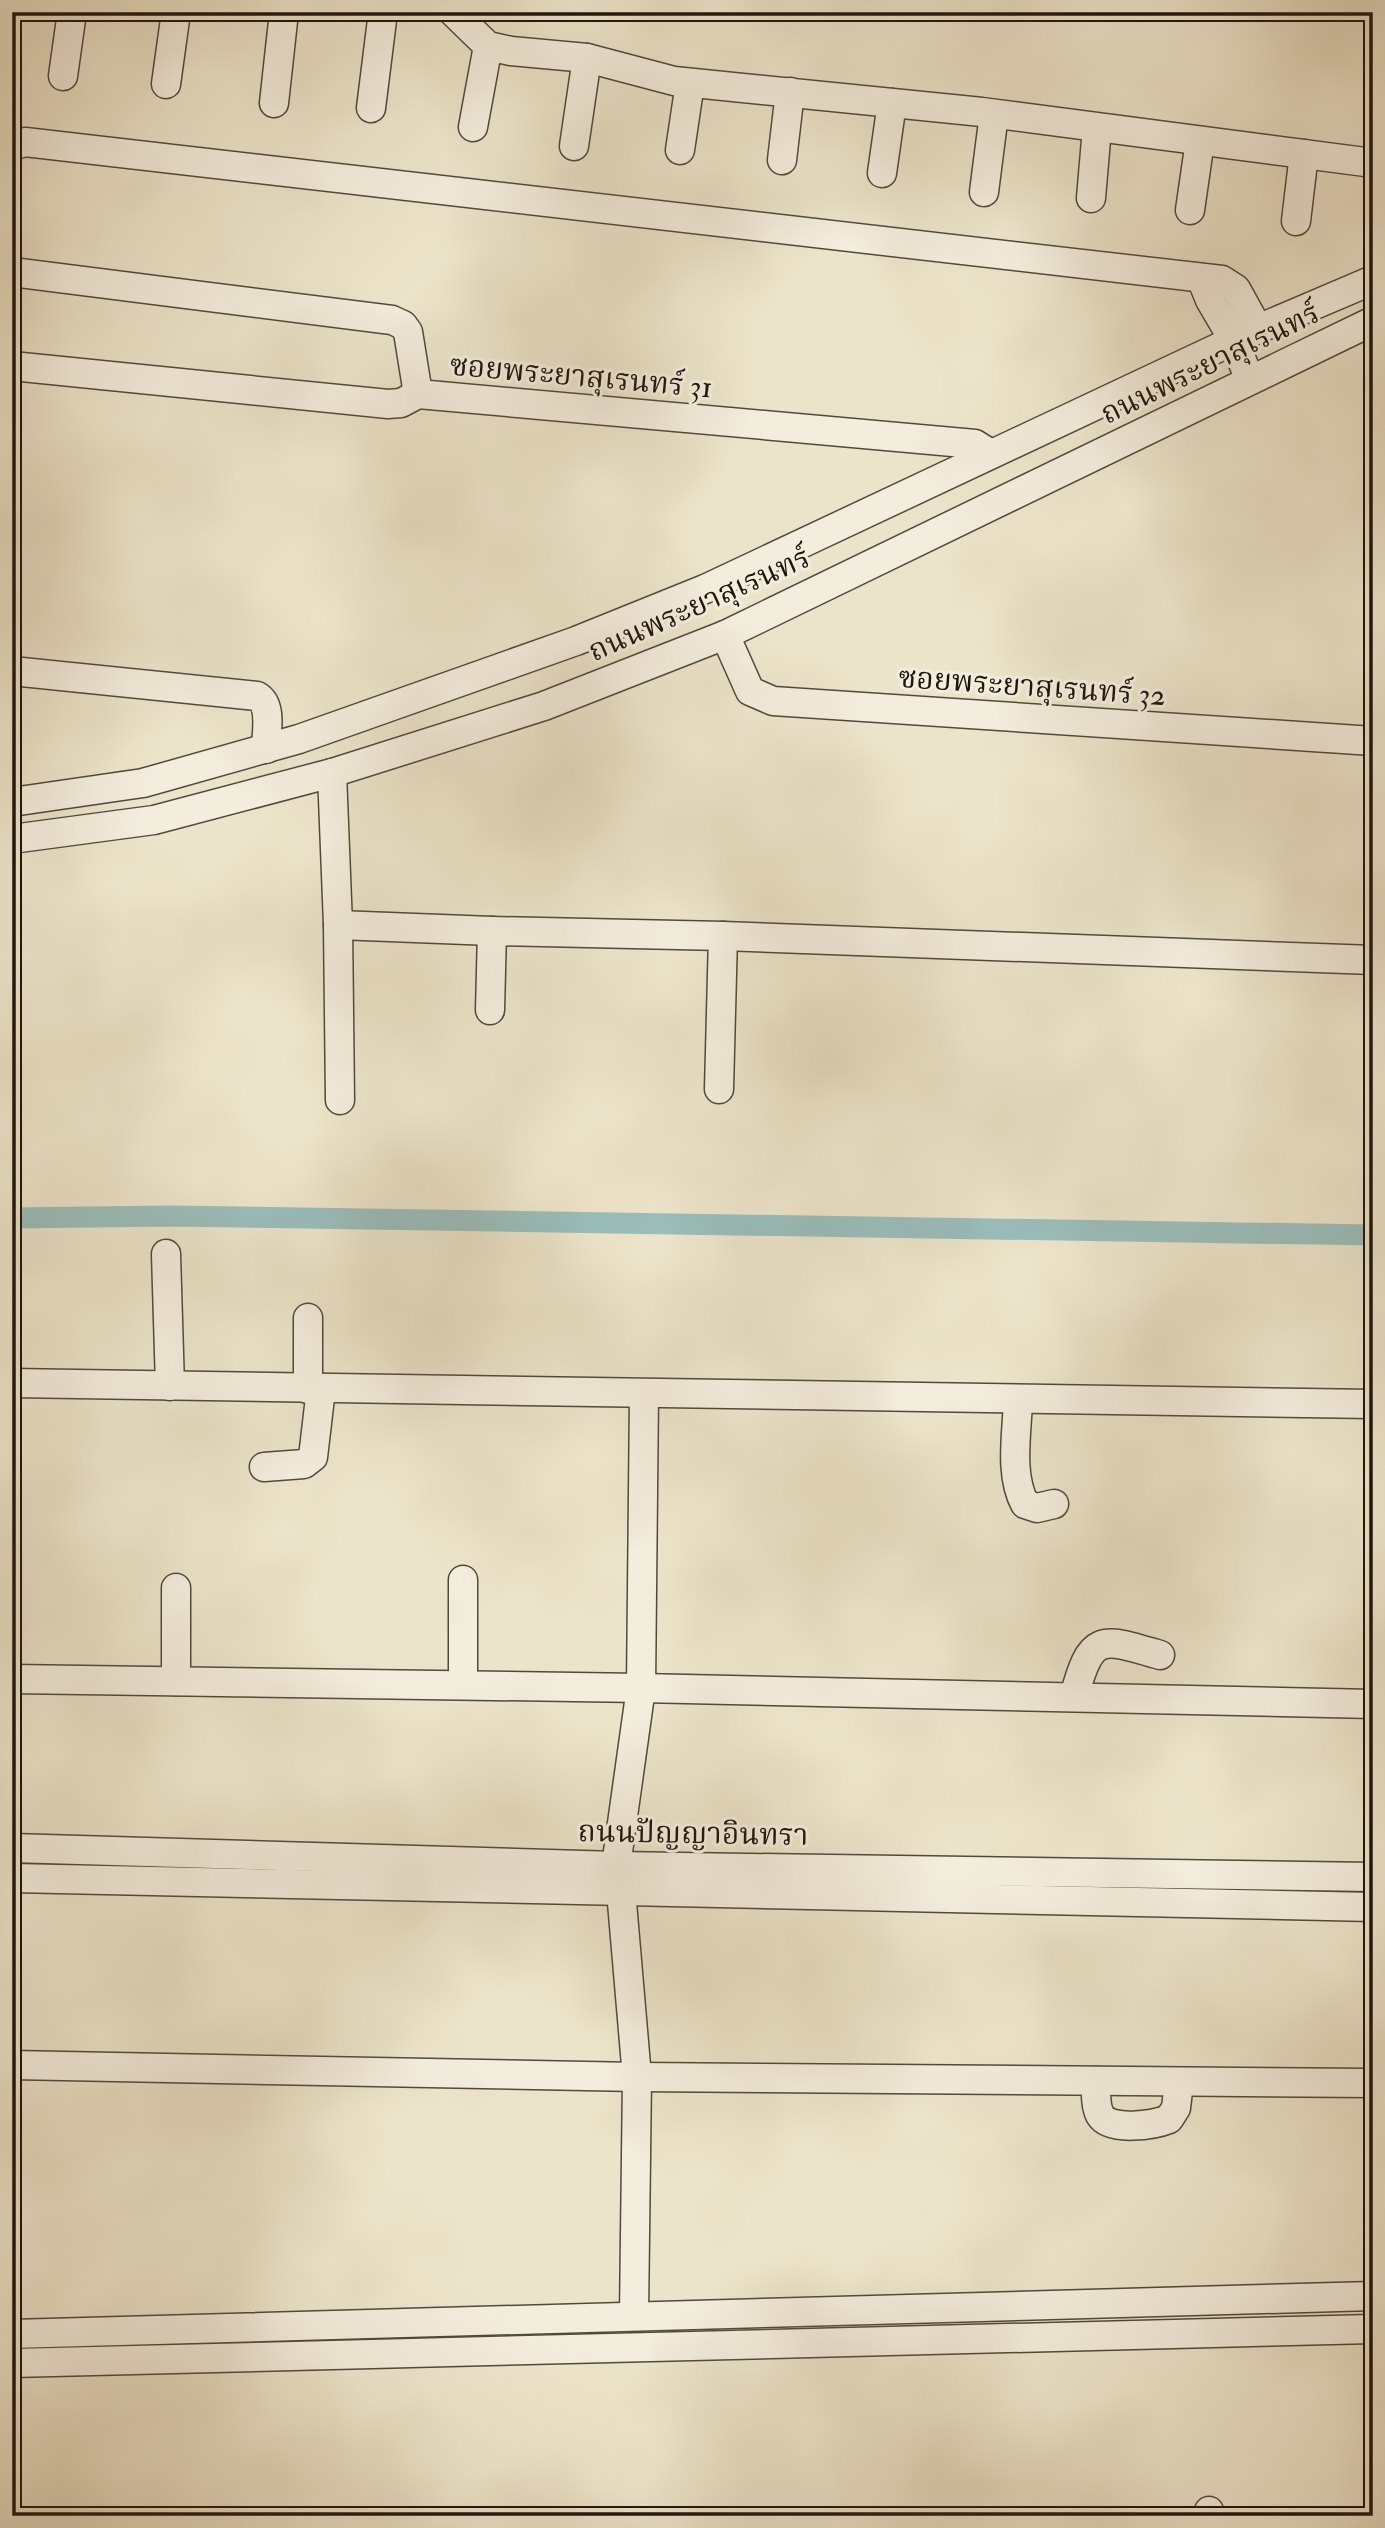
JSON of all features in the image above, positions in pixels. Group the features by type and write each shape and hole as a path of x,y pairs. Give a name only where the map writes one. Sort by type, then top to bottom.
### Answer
{"street":[{"path":"63,76 72,12"},
{"path":"166,84 176,12"},
{"path":"274,103 284,12"},
{"path":"371,108 383,12"},
{"path":"453,12 488,46 511,51 587,58 674,81 994,114 1373,163"},
{"path":"473,127 488,46"},
{"path":"575,146 587,58"},
{"path":"680,150 690,83"},
{"path":"782,160 790,92"},
{"path":"882,173 892,103"},
{"path":"985,192 994,114"},
{"path":"1091,198 1097,128"},
{"path":"1190,210 1200,141"},
{"path":"12,146 25,142 1201,278 1210,300 1246,335 1250,380"},
{"path":"1296,221 1304,154"},
{"name":"ซอยพระยาสุเรนทร์ 31","path":"12,272 392,320 403,325 408,332 418,394 975,444 991,454"},
{"name":"ถนนพระยาสุเรนทร์","path":"12,802 143,783 266,749 576,640 705,589 1246,335 1373,280"},
{"name":"ถนนพระยาสุเรนทร์","path":"12,839 154,820 332,773 544,706 725,635 1373,321"},
{"path":"12,366 388,404 401,403 418,394"},
{"name":"ซอยพระยาสุเรนทร์ 32","path":"725,635 750,691 773,701 1373,741"},
{"path":"12,671 257,696 263,699 267,707 266,749"},
{"path":"332,773 338,925 340,1100"},
{"path":"338,925 1373,960"},
{"path":"489,1010 492,932"},
{"path":"719,1089 723,936"},
{"path":"166,1254 170,1386"},
{"path":"264,1467 304,1464 313,1457 314,1389 308,1318"},
{"path":"12,1383 1018,1401 1373,1404"},
{"path":"644,1395 641,1688 618,1878 637,2077 645,2315 656,2348"},
{"path":"1018,1401 1016,1479 1019,1493 1025,1504 1037,1508 1054,1504"},
{"path":"463,1580 463,1685"},
{"path":"176,1588 176,1681"},
{"path":"1074,1697 1083,1662 1091,1650 1102,1644 1124,1644 1160,1655"},
{"path":"12,1679 641,1688 1373,1704"},
{"name":"ถนนปัญญาอินทรา","path":"12,1848 618,1878 1373,1908"},
{"name":"ถนนปัญญาอินทรา","path":"12,1878 1373,1877"},
{"path":"12,2065 637,2077 1373,2083"},
{"path":"1096,2081 1097,2103 1101,2116 1108,2122 1121,2126 1156,2124 1169,2119 1176,2108 1179,2082"},
{"path":"12,2334 1373,2296"},
{"path":"603,2316 603,2349"},
{"path":"12,2363 1373,2329"}],"waterway":[{"path":"12,1218 170,1216 1373,1235"}]}
